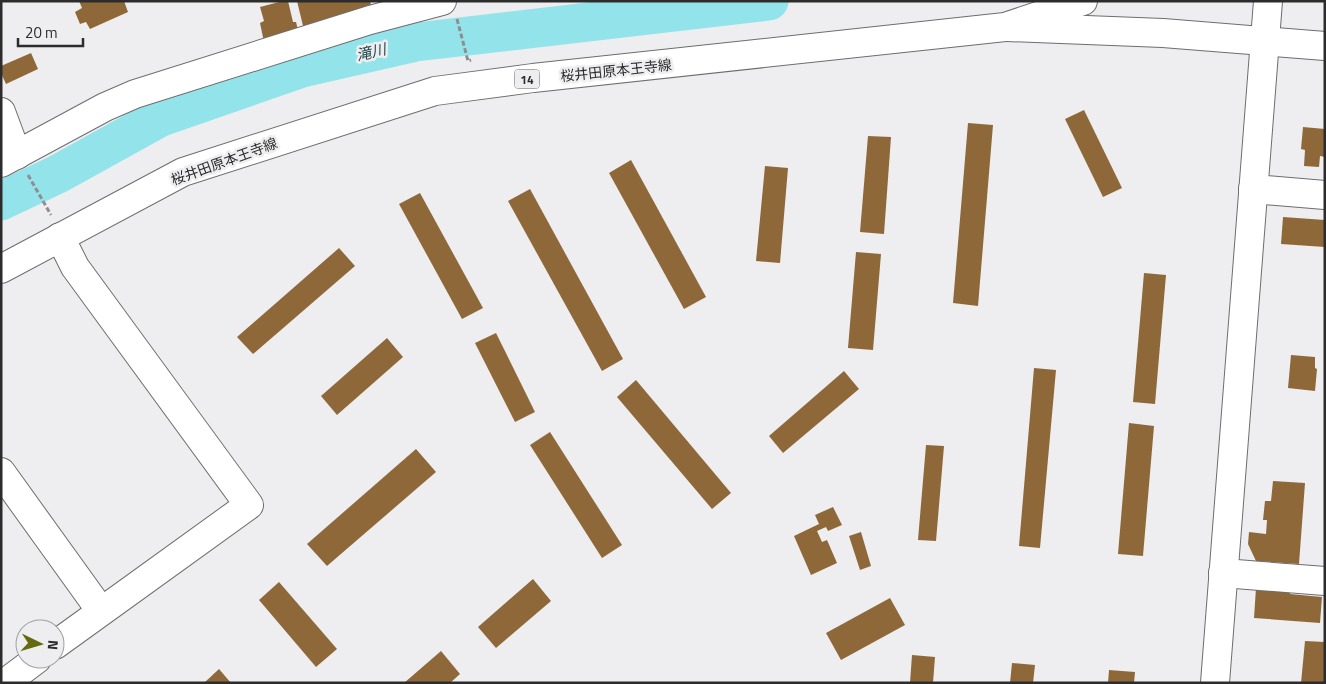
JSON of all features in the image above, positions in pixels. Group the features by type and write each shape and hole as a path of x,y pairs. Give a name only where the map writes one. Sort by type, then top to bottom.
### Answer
{"street":[{"name":"桜井田原本王寺線","path":"1,269 56,228 183,172 435,92 533,78 1005,27 1082,1"},
{"path":"1215,683 1268,1"},
{"path":"1,112 9,159 105,107 135,94 370,20 448,6"},
{"path":"1005,27 1163,33 1325,46"},
{"path":"1253,189 1325,195"},
{"path":"56,228 75,267 249,505 65,637"},
{"path":"1,472 101,610"},
{"path":"1223,573 1325,581"},
{"path":"5,683 23,669"}],"path":[{"path":"448,6 468,61"},
{"path":"43,200 56,228"}],"building":[{"path":"79,1 124,1 128,12 90,29 86,22 80,24 75,12 82,8"},
{"path":"288,1 293,22 296,22 299,34 264,42 260,23 264,21 260,7"},
{"path":"297,1 370,1 373,13 304,30"},
{"path":"31,53 38,69 6,84 1,73 1,66"},
{"path":"1084,110 1122,188 1103,197 1065,119"},
{"path":"968,123 993,125 978,306 953,303"},
{"path":"1303,127 1325,129 1325,157 1320,156 1319,167 1304,166 1305,150 1301,149"},
{"path":"868,136 891,137 884,234 860,232"},
{"path":"631,160 706,297 684,309 609,173"},
{"path":"765,166 788,168 780,263 756,261"},
{"path":"530,189 623,359 602,371 508,201"},
{"path":"420,193 483,308 462,319 399,204"},
{"path":"1283,217 1325,220 1325,247 1281,244"},
{"path":"339,248 355,266 253,354 237,337"},
{"path":"856,252 881,254 873,350 848,348"},
{"path":"1144,273 1166,275 1155,404 1133,402"},
{"path":"496,333 535,412 515,422 475,343"},
{"path":"387,338 403,357 337,415 321,396"},
{"path":"1291,355 1315,357 1315,368 1317,369 1315,391 1288,388"},
{"path":"1034,368 1056,370 1040,548 1019,546"},
{"path":"844,371 859,389 783,453 769,436"},
{"path":"636,380 731,493 712,509 617,397"},
{"path":"1129,423 1154,426 1143,556 1118,554"},
{"path":"550,432 622,545 602,558 530,445"},
{"path":"926,445 944,446 936,541 918,540"},
{"path":"416,449 436,472 327,566 307,544"},
{"path":"1273,481 1305,483 1299,564 1256,561 1248,544 1249,532 1266,534 1267,520 1263,520 1265,501 1271,501"},
{"path":"833,507 842,525 828,531 826,527 817,531 822,542 827,540 837,563 811,575 794,536 819,524 815,515"},
{"path":"861,532 871,566 860,570 849,536"},
{"path":"533,579 551,601 496,648 478,627"},
{"path":"279,582 337,649 316,667 259,600"},
{"path":"1256,588 1290,591 1290,594 1322,597 1320,623 1254,618"},
{"path":"890,598 905,625 841,660 826,633"},
{"path":"1305,641 1325,642 1325,683 1301,683"},
{"path":"441,651 460,674 450,683 404,683"},
{"path":"912,655 935,657 933,683 910,683"},
{"path":"1012,663 1035,665 1033,683 1010,683"},
{"path":"219,669 231,683 204,683"},
{"path":"1109,670 1135,672 1134,683 1108,683"}],"waterway":[{"name":"滝川","path":"1,201 58,174 161,117 302,68 416,42 769,1"}]}
